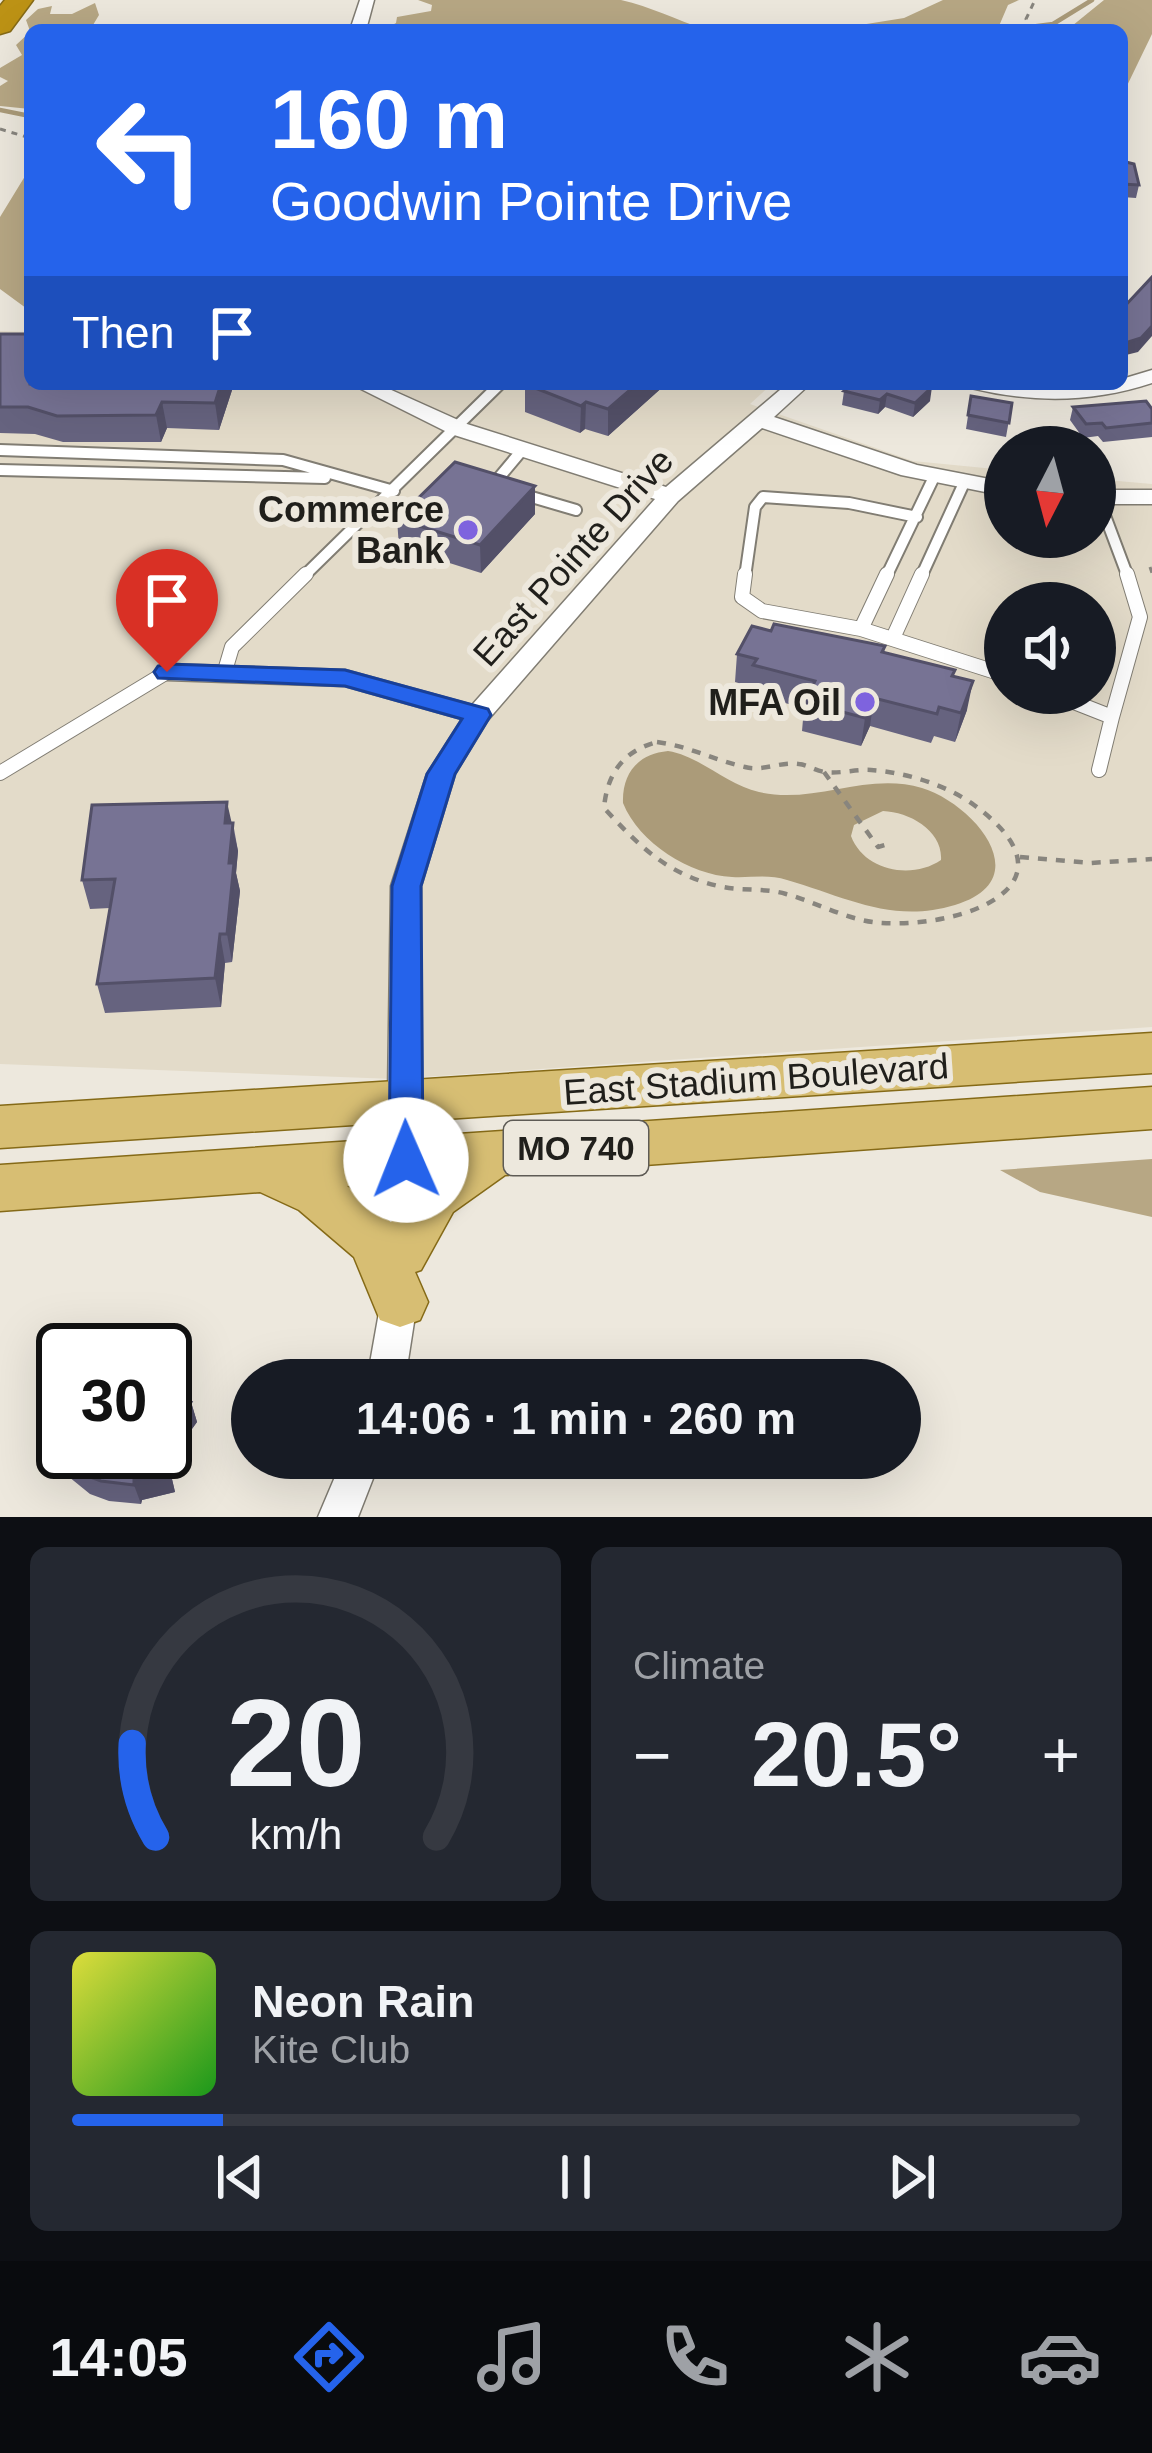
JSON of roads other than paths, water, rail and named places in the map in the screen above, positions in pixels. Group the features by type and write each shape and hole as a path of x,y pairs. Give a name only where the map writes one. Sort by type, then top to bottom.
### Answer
{"highway":[{"path":"0,25 19,0"}],"main road":[{"name":"East Stadium Boulevard","path":"0,1126 1152,1053"},
{"name":"East Stadium Boulevard","path":"0,1188 1152,1108"},
{"path":"401,1277 434,1196 495,1154"},
{"path":"265,1170 318,1193 375,1241 401,1277"}],"street":[{"path":"374,390 459,429 670,496"},
{"name":"East Pointe Drive","path":"389,1359 401,1277 406,1160 406,886 441,774 478,715 670,496 792,390"},
{"path":"1026,390 1097,390"},
{"path":"756,418 854,455 984,486"},
{"path":"1116,497 1152,497"},
{"path":"167,672 345,678 478,715"},
{"path":"338,1517 353,1479"}],"lane":[{"path":"224,674 232,647 495,390"},
{"path":"523,449 492,486 576,510"},
{"path":"0,450 284,460 394,491"},
{"path":"0,470 342,478"},
{"path":"861,629 934,477"},
{"path":"893,638 964,483"},
{"path":"917,517 778,494 763,497 755,507 742,597 761,611 861,629 984,668"},
{"path":"1099,770 1139,617 1116,540"},
{"path":"0,773 167,672"},
{"path":"1104,714 1112,717"}],"waterway":[{"path":"1053,24 1092,0"},
{"path":"0,110 24,115"}],"place":[{"name":"Commerce Bank","path":"468,530"},
{"name":"MFA Oil","path":"865,702"}]}
